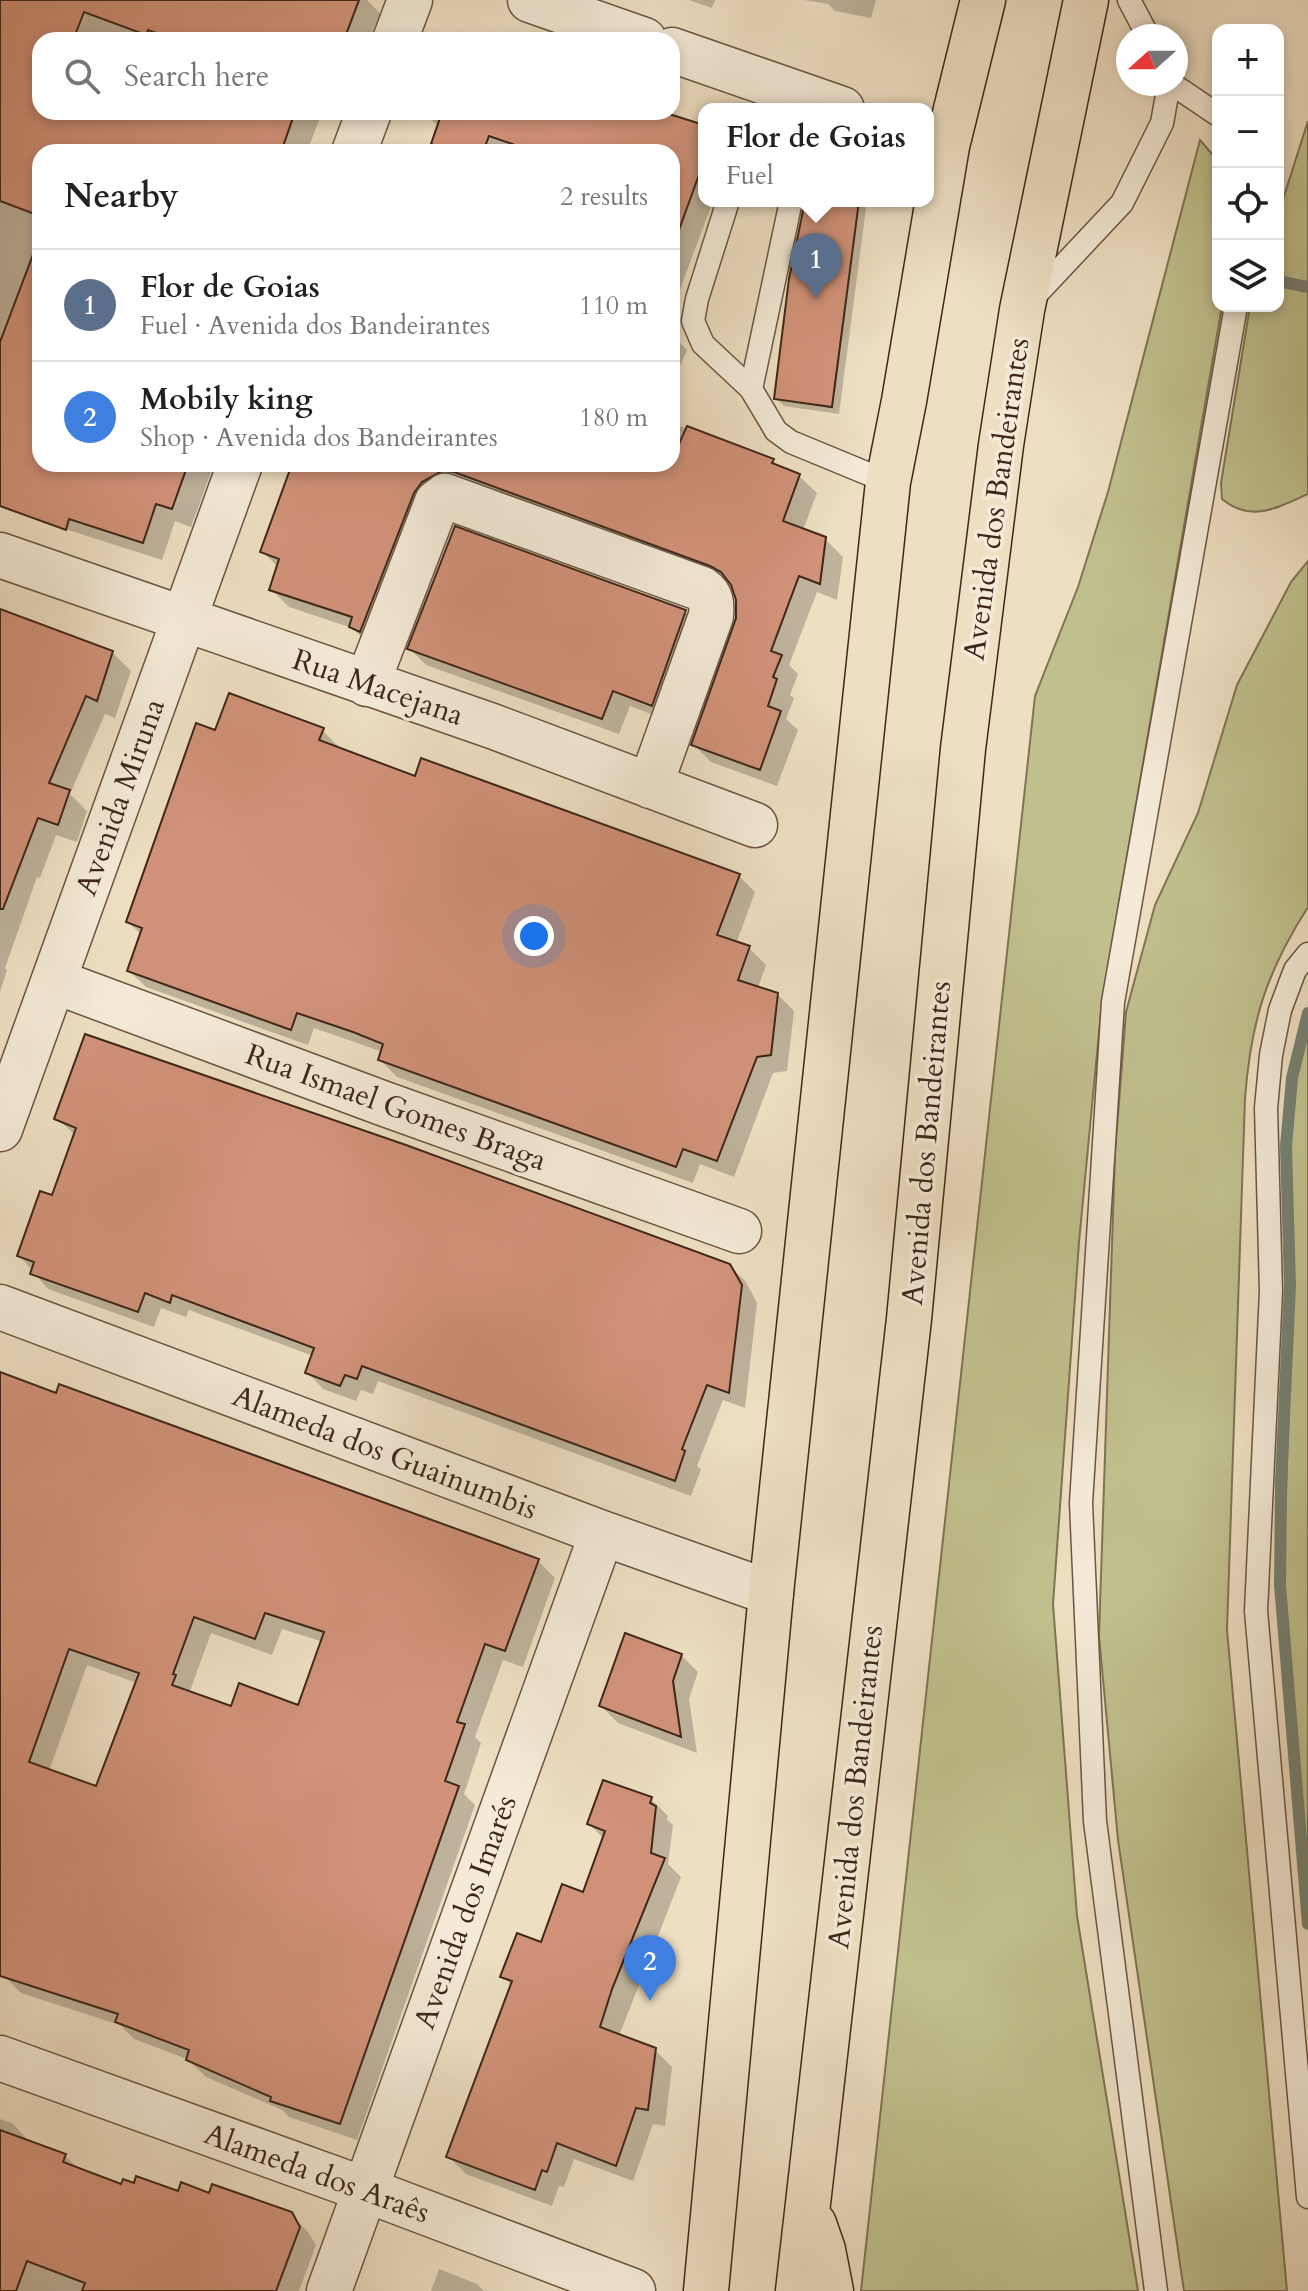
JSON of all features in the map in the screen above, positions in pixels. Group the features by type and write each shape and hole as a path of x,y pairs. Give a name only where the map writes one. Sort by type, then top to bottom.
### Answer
{"highway":[{"path":"936,162 983,0"},
{"name":"Avenida dos Bandeirantes","path":"798,2291 909,1319 963,749 1001,445 1022,310 1086,0"},
{"path":"706,2291 771,1593 888,482 904,401 930,207"},
{"path":"808,2205 823,2250 831,2291"}],"street":[{"path":"398,32 410,0"},
{"path":"530,0 621,32"},
{"path":"680,53 825,103"},
{"path":"357,144 366,120"},
{"name":"Avenida Miruna","path":"0,1129 237,472"},
{"path":"367,684 437,502 445,496 709,594 711,616 650,786"},
{"name":"Rua Macejana","path":"0,555 492,726 755,825"},
{"name":"Rua Ismael Gomes Braga","path":"54,981 739,1231"},
{"name":"Alameda dos Guainumbis","path":"0,1307 602,1533 771,1593"},
{"name":"Avenida dos Imarés","path":"329,2291 602,1533"},
{"name":"Alameda dos Araês","path":"0,2058 366,2190 633,2291"}],"lane":[{"path":"1129,0 1142,24"},
{"path":"1188,95 1212,111"},
{"path":"1022,310 1122,203 1162,123 1168,96"},
{"path":"726,207 693,321 703,344 751,389 776,431 791,442 888,482"},
{"path":"751,389 790,207"},
{"path":"1156,2291 1095,1821 1081,1503 1113,1002 1235,312"},
{"path":"1308,954 1295,970 1280,1010 1271,1055 1266,1108 1271,1291 1256,1611 1308,2197"}],"green space":[{"path":"1308,121 1308,494 1286,504 1254,512 1222,499 1221,483 1249,312 1284,312 1284,196"},
{"path":"1200,140 1212,154 1212,312 1221,312 1102,1001 1079,1242 1053,1604 1077,1916 1138,2291 861,2291 1035,696 1078,587 1108,492"},
{"path":"1308,561 1308,907 1271,976 1256,1021 1248,1070 1227,1630 1287,2291 1184,2291 1118,1840 1099,1636 1115,1154 1126,1012 1155,905 1198,813 1237,685 1291,582"},
{"path":"1308,1027 1308,1884 1283,1585 1293,1286 1289,1146 1295,1079"}],"building":[{"path":"0,0 359,0 347,32 138,32 84,12 76,32 32,32 32,120 292,120 284,144 32,144 32,213 0,201"},
{"path":"680,117 698,123 698,178 680,227 680,144 512,144 489,136 486,144 431,144 439,120 680,120"},
{"path":"804,207 858,207 832,407 774,399 789,279"},
{"path":"32,257 32,472 185,472 172,509 156,504 143,543 69,519 66,530 0,506 0,342"},
{"path":"687,426 774,459 772,463 800,474 783,521 826,537 820,584 799,576 771,651 782,655 773,677 777,679 768,706 781,711 760,770 691,745 736,618 736,600 731,585 721,572 454,472 680,472 680,442"},
{"path":"289,472 440,472 422,482 414,493 360,632 349,627 352,617 269,590 279,559 260,552"},
{"path":"455,526 686,610 652,706 613,691 602,719 407,649"},
{"path":"0,609 113,651 97,701 86,696 49,783 70,790 58,825 38,818 3,909 0,909"},
{"path":"229,693 324,728 319,740 415,776 421,758 740,874 717,935 750,946 738,980 778,993 771,1055 757,1057 717,1161 683,1149 676,1167 378,1060 383,1044 353,1032 297,1013 291,1030 127,971 142,928 126,922 196,723 215,730"},
{"path":"85,1034 406,1145 730,1264 742,1285 729,1393 707,1385 682,1449 685,1451 675,1481 362,1366 357,1379 345,1375 340,1386 305,1373 314,1348 172,1295 170,1303 145,1293 138,1312 30,1274 34,1262 17,1256 40,1191 52,1195 76,1128 54,1119"},
{"path":"0,1372 56,1393 59,1384 539,1559 505,1651 485,1644 457,1722 465,1724 445,1781 459,1786 340,2124 270,2101 271,2097 186,2060 189,2050 115,2022 118,2014 0,1976","holes":["265,1613 324,1632 298,1705 239,1683 231,1706 172,1685 176,1675 173,1674 194,1617 255,1639","69,1649 139,1673 96,1786 29,1762"]},
{"path":"625,1633 682,1654 673,1681 681,1737 599,1706"},
{"path":"603,1780 652,1797 650,1803 656,1806 651,1853 665,1858 612,1989 600,2027 656,2048 648,2110 636,2108 616,2166 557,2143 547,2172 542,2170 535,2190 446,2157 512,1981 500,1977 517,1933 541,1942 562,1884 583,1892 605,1831 587,1824"},
{"path":"0,2130 66,2154 63,2162 121,2184 123,2179 134,2183 136,2176 178,2191 181,2182 209,2193 212,2184 292,2212 300,2227 276,2291 82,2291 85,2283 27,2261 16,2291 0,2291"}],"waterway":[{"path":"1284,282 1308,287"},
{"path":"1308,1013 1292,1078 1286,1146 1290,1286 1281,1482 1280,1585 1308,1924"}],"place":[{"name":"Flor de Goias","path":"816,299"},
{"name":"Mobily king","path":"650,2001"}]}
